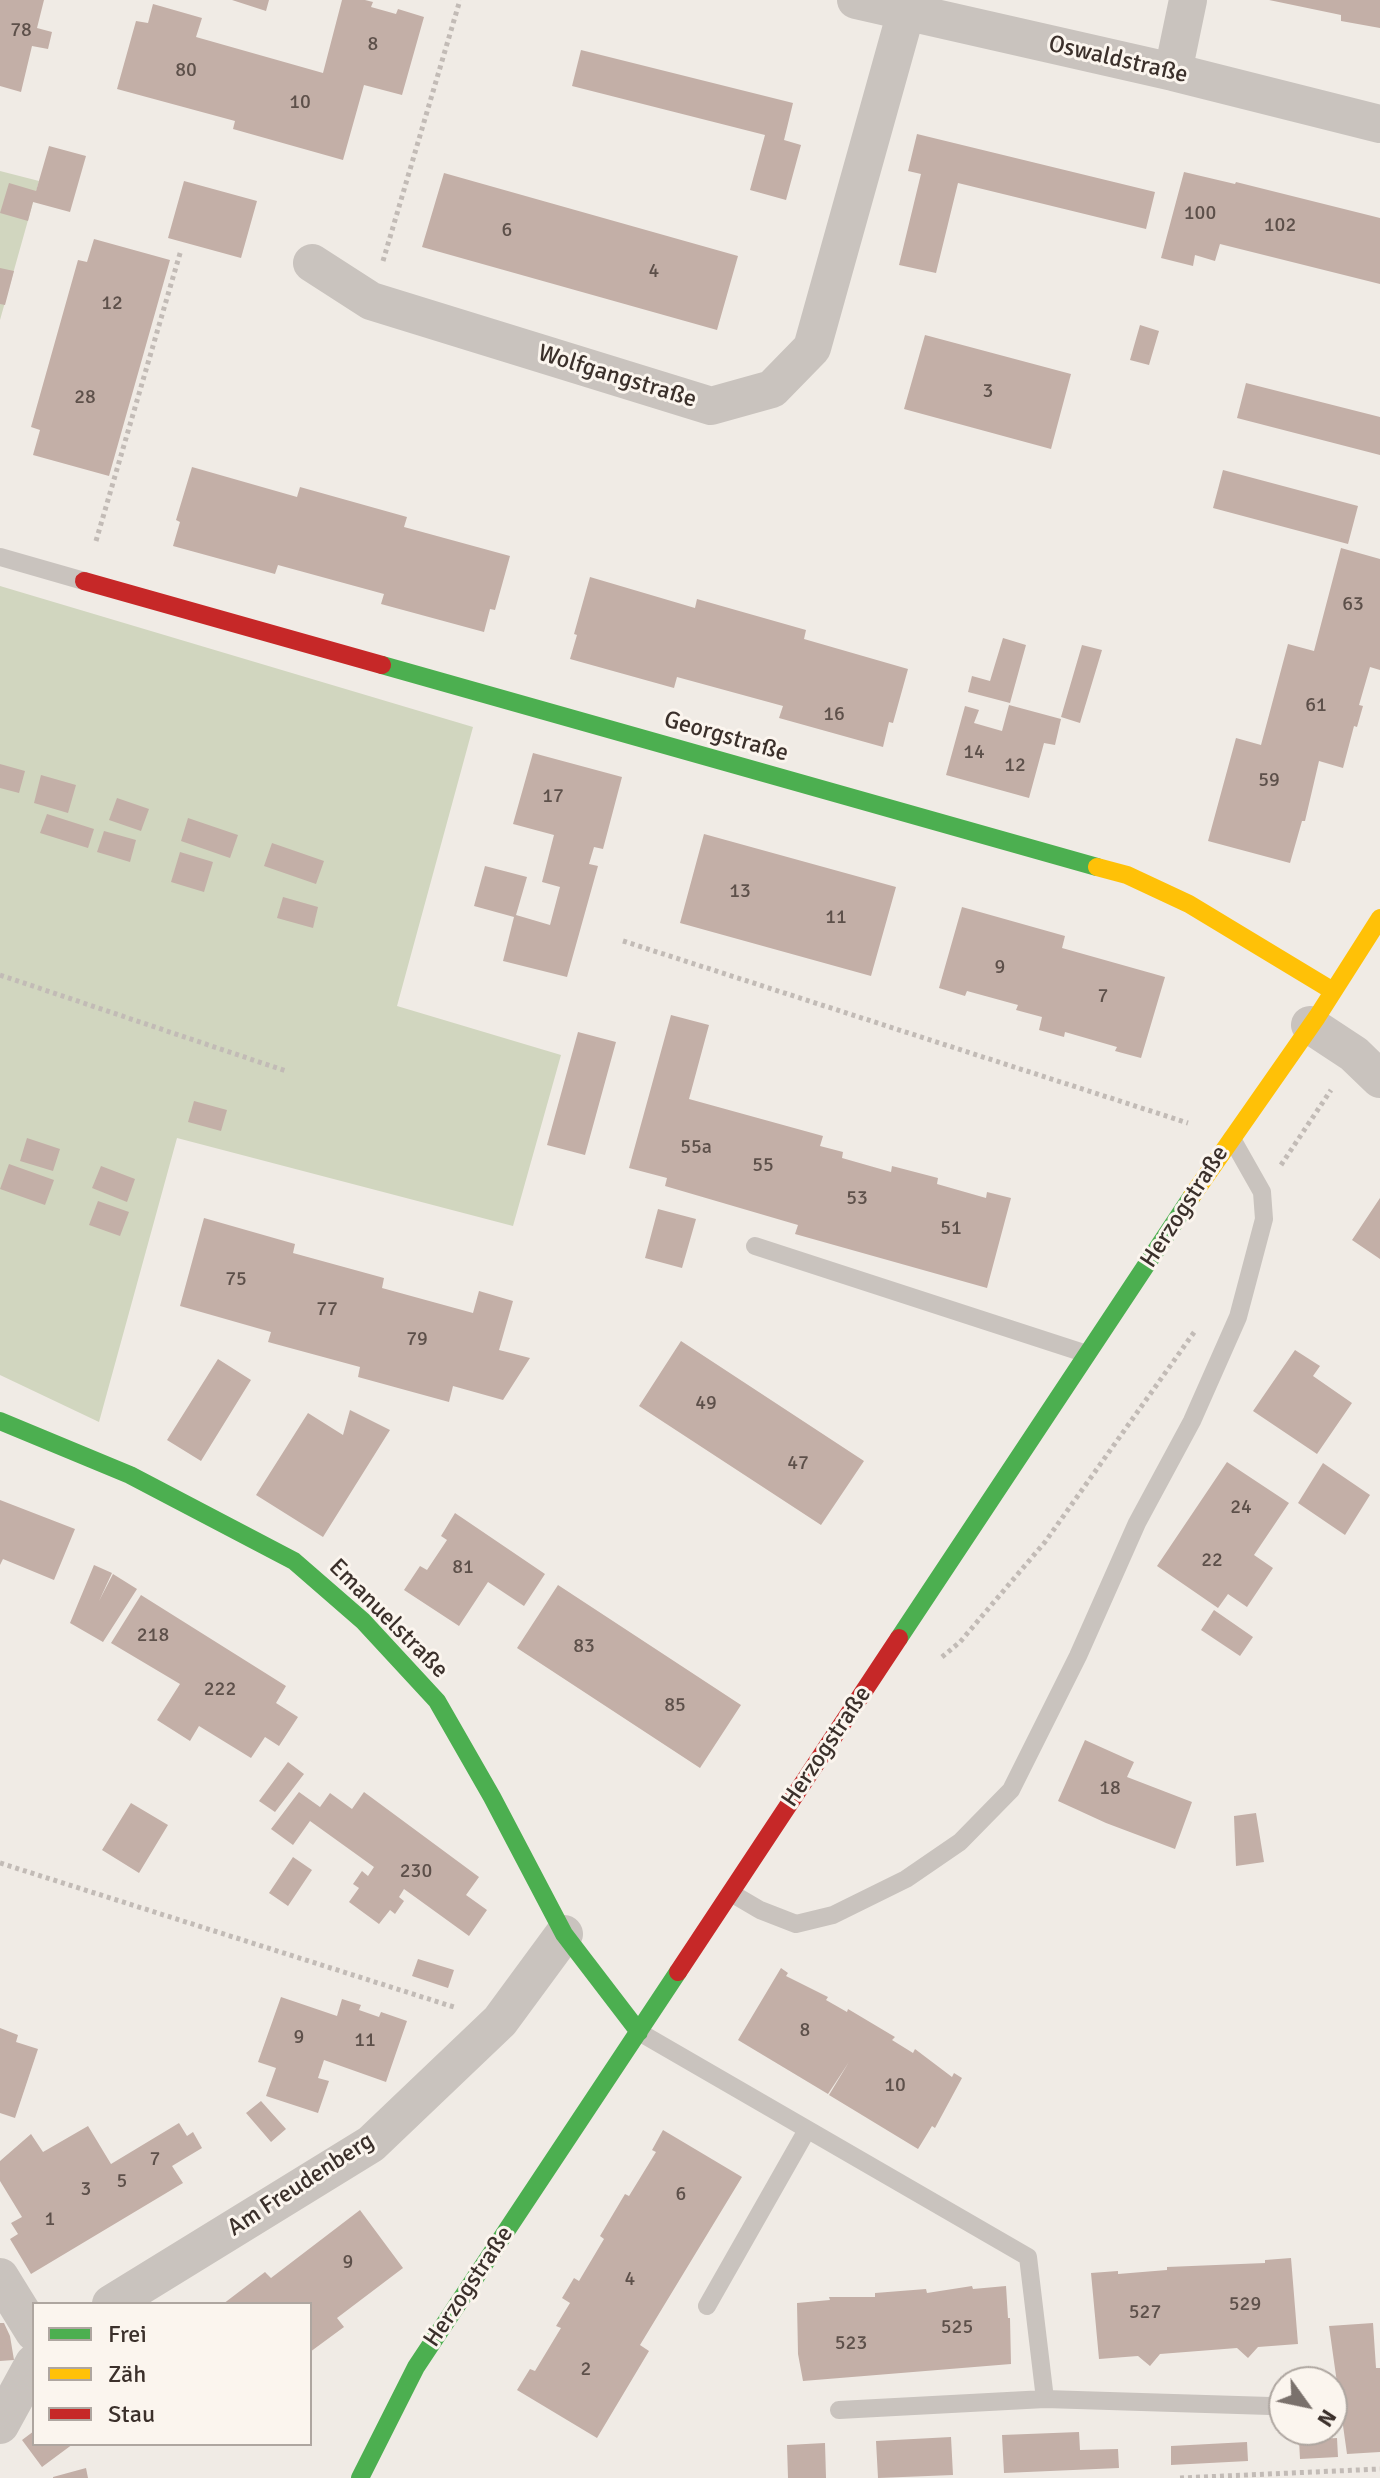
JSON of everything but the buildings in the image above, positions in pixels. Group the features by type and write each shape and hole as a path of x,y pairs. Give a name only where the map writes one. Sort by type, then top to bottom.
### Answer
{"street":[{"name":"Oswaldstraße","path":"856,0 1173,72 1380,124"},
{"path":"1173,72 1188,0"},
{"name":"Wolfgangstraße","path":"312,263 371,301 711,406 772,389 812,348 906,12"},
{"name":"Georgstraße","path":"84,581 1127,875 1189,904 1333,991"},
{"name":"Herzogstraße","path":"360,2478 416,2367 1231,1137 1380,918"},
{"path":"1310,1025 1367,1067"},
{"name":"Emanuelstraße","path":"0,1421 130,1475 294,1561 363,1621 437,1701 564,1934 639,2032"},
{"name":"Am Freudenberg","path":"114,2302 371,2144 500,2021 564,1934"},
{"path":"0,2277 32,2329"},
{"path":"0,2425 32,2367"}],"lane":[{"path":"0,557 84,581"},
{"path":"731,1893 760,1910 796,1924 833,1915 906,1879 960,1842 1011,1790 1078,1656 1137,1523 1192,1421 1238,1317 1264,1219 1262,1192 1231,1137"},
{"path":"755,1246 1087,1354"},
{"path":"639,2032 1028,2257 1045,2399"},
{"path":"707,2306 807,2130"},
{"path":"839,2410 1045,2399 1268,2406"}],"path":[{"path":"371,301 460,0"},
{"path":"84,581 181,250"},
{"path":"623,941 1231,1137"},
{"path":"0,975 286,1071"},
{"path":"1262,1192 1367,1067"},
{"path":"938,1661 960,1642 1045,1542 1201,1322"},
{"path":"0,1863 500,2021"},
{"path":"1180,2478 1380,2469"}],"green space":[{"path":"0,171 39,181 0,320"},
{"path":"0,586 473,727 397,1006 561,1055 513,1226 177,1138 99,1422 0,1375"}],"traffic: fast":[{"path":"382,665 1097,867"},
{"path":"899,1638 1192,1196"},
{"path":"0,1421 130,1475 294,1561 363,1621 437,1701 564,1934 639,2032"},
{"path":"360,2478 416,2367 678,1972"}],"traffic: slow":[{"path":"1097,867 1127,875 1189,904 1333,991"},
{"path":"1192,1196 1317,1017 1380,918"}],"traffic: jam":[{"path":"84,581 382,665"},
{"path":"678,1972 899,1638"}]}
